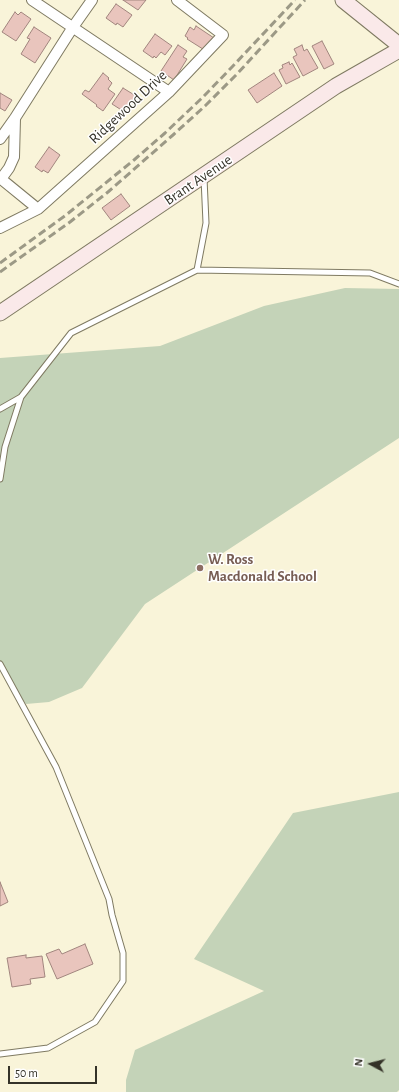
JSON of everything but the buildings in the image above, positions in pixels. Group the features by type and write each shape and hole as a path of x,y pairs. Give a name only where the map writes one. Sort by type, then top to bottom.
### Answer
{"main road":[{"path":"343,0 399,45"},
{"name":"Brant Avenue","path":"0,313 336,86 399,50"}],"street":[{"path":"32,0 169,92"},
{"path":"0,139 92,0"},
{"name":"Ridgewood Drive","path":"0,228 38,209 169,92 223,35 177,0"},
{"path":"15,118 14,157 9,168 0,178 38,209"}],"lane":[{"path":"197,270 206,223 204,176"},
{"path":"0,479 4,447 21,397 71,333 197,270 370,273 399,284"},
{"path":"0,409 21,397"},
{"path":"0,664 56,767 109,899 123,953 123,981 95,1022 48,1048 0,1054"}],"green space":[{"path":"345,288 399,289 399,438 145,604 82,688 49,702 26,704 4,674 0,662 0,358 160,346 264,306"},
{"path":"399,792 399,1090 397,1092 126,1092 126,1080 135,1050 264,991 194,959 293,813"}],"railway":[{"path":"0,263 66,215 165,133 202,98 295,0"},
{"path":"0,272 70,222 108,192 173,135 237,74 305,0"}],"place":[{"name":"W. Ross Macdonald School","path":"200,568"}]}
